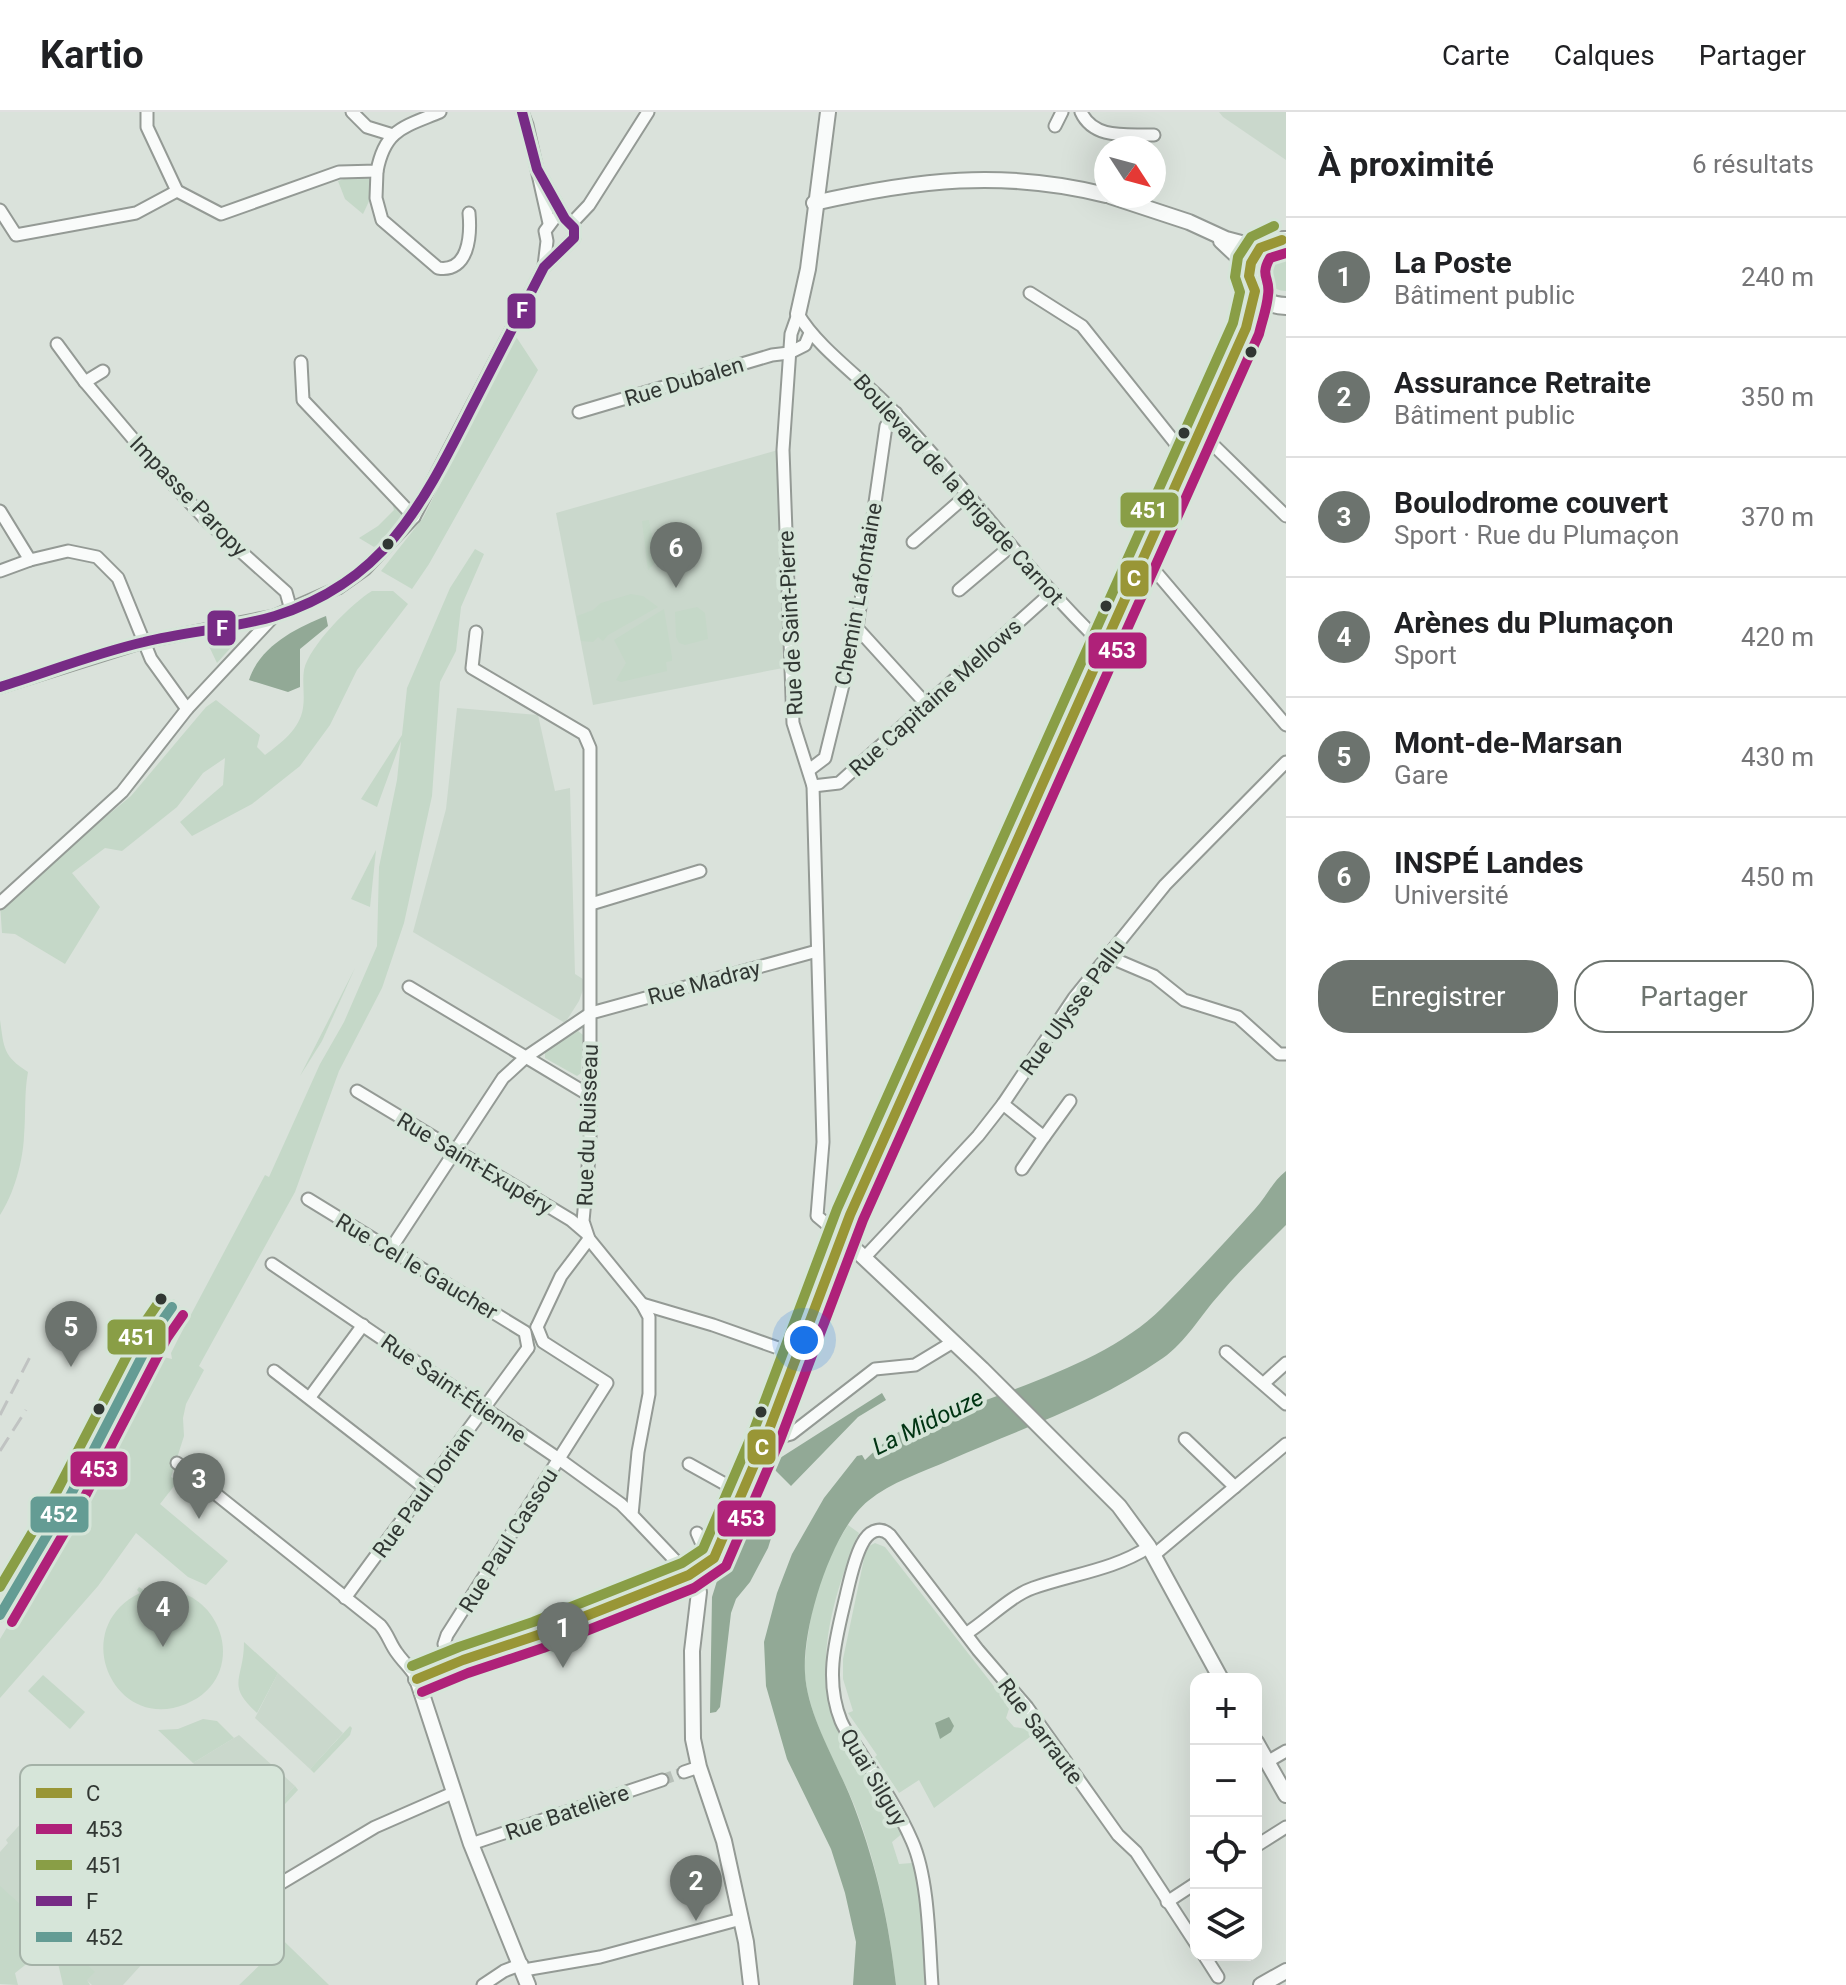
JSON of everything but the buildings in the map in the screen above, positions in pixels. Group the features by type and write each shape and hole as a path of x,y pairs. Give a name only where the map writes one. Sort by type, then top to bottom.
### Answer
{"main road":[{"path":"417,1679 689,1575 713,1557 767,1435 850,1215 1246,328 1255,291 1250,268 1260,248 1285,238"},
{"path":"1255,291 1267,302 1282,306"},
{"path":"1246,328 1258,316 1282,306"}],"street":[{"path":"147,112 147,127 177,191 221,214 339,172 377,171"},
{"path":"352,112 367,127 393,135"},
{"path":"440,112 393,135 380,155 376,198 382,220 438,268 452,268 462,260 471,231 469,213"},
{"path":"522,112 549,223"},
{"path":"568,221 589,205 648,112"},
{"name":"Rue de Saint-Pierre","path":"828,112 808,269 791,334 783,450 793,723 813,786 823,1142 817,1216 841,1236"},
{"path":"1055,126 1062,112"},
{"path":"1080,112 1086,123 1103,133 1154,135"},
{"path":"0,687 143,642 274,616 338,588 365,569 414,517 544,267 574,238 568,221 537,169"},
{"path":"815,197 955,180 1049,183 1094,192"},
{"path":"0,210 16,235 136,213 177,191"},
{"path":"1148,208 1260,248"},
{"path":"544,267 545,231 549,223 558,218 568,221"},
{"path":"1211,233 1250,268"},
{"path":"547,241 554,247 563,248"},
{"path":"1030,293 1082,326 1188,459"},
{"name":"Boulevard de la Brigade Carnot","path":"798,314 810,333 896,413 1051,593 1105,647"},
{"path":"789,353 805,345 810,333"},
{"name":"Impasse Paropy","path":"57,344 85,382 208,522 286,592 291,610"},
{"name":"Rue Dubalen","path":"579,412 772,355 789,353"},
{"path":"301,362 303,400 414,517"},
{"path":"85,382 103,371"},
{"name":"Chemin Lafontaine","path":"809,770 825,758 857,628 886,426 896,413"},
{"path":"1200,432 1286,516"},
{"path":"913,542 967,495"},
{"path":"0,511 30,560"},
{"path":"959,590 1011,546"},
{"path":"0,571 68,551 97,557 118,578 151,659 187,709"},
{"path":"1144,558 1286,725"},
{"name":"Rue Capitaine Mellows","path":"813,786 839,783 1051,593"},
{"path":"0,903 122,792 187,709 274,616"},
{"path":"857,628 927,705"},
{"name":"Rue du Ruisseau","path":"476,632 472,668 584,734 590,748 590,1146 583,1221 589,1239 649,1317 649,1394 638,1452 632,1515"},
{"name":"Rue Ulysse Pallu","path":"868,1259 978,1136 1074,998 1165,885 1286,762"},
{"path":"591,904 700,871"},
{"name":"Rue Madray","path":"591,1013 817,951"},
{"path":"1107,956 1154,976 1184,1000 1238,1017 1279,1054 1286,1054"},
{"path":"409,987 589,1095"},
{"name":"Rue du Ruisseau","path":"390,1250 503,1078 526,1057 591,1013"},
{"name":"Rue Saint-Exupéry","path":"357,1091 582,1228 589,1239"},
{"path":"1022,1169 1070,1101"},
{"path":"1003,1104 1044,1137"},
{"name":"Rue Cel le Gaucher","path":"308,1199 525,1332"},
{"path":"841,1236 982,1369 1119,1506 1151,1551 1218,1673"},
{"path":"543,1342 528,1348 525,1332 537,1327 561,1276 589,1239"},
{"name":"Rue Saint-Étienne","path":"272,1264 559,1459 632,1515"},
{"path":"642,1304 795,1354"},
{"path":"0,1615 69,1498 155,1331 172,1307"},
{"path":"310,1397 363,1325"},
{"path":"537,1327 543,1342 607,1383 559,1459"},
{"path":"767,1435 780,1437 791,1434 875,1369 915,1365 953,1342"},
{"name":"Rue Paul Dorian","path":"345,1598 528,1348"},
{"path":"1226,1352 1286,1404"},
{"path":"1264,1383 1286,1363"},
{"path":"274,1371 426,1489"},
{"path":"1185,1439 1235,1487"},
{"path":"967,1633 1032,1588 1089,1574 1151,1551 1286,1444"},
{"name":"Rue Paul Cassou","path":"451,1664 444,1644 447,1635 559,1459"},
{"path":"177,1463 380,1625 389,1635 397,1654 409,1664 417,1679 471,1844 528,1985"},
{"path":"689,1464 743,1494"},
{"path":"632,1515 689,1575 699,1592 692,1651 693,1739 699,1767 724,1841 751,1985"},
{"name":"Rue Sarraute","path":"876,1530 890,1535 978,1650 1027,1707 1118,1835 1136,1852 1190,1935"},
{"name":"Quai Silguy","path":"876,1530 866,1536 859,1548 848,1585 834,1644 832,1689 841,1723 889,1796 914,1843 926,1907 932,1985"},
{"path":"697,1533 713,1557"},
{"path":"1258,1745 1286,1795"},
{"path":"1267,1762 1286,1751"},
{"path":"684,1772 699,1767"},
{"name":"Rue Batelière","path":"471,1844 662,1780"},
{"path":"284,1881 375,1827 455,1792"},
{"path":"1262,1842 1286,1827"},
{"path":"1167,1902 1190,1887"},
{"path":"483,1985 504,1971 600,1957 741,1919"},
{"path":"1208,1961 1218,1977"},
{"path":"1261,1985 1286,1971"}],"shaded area":[{"path":"1219,112 1286,112 1286,160 1223,117"},
{"path":"366,175 372,181 371,197 363,214 345,199 338,181"},
{"path":"1279,254 1286,254 1286,291 1272,286 1266,276 1268,264"},
{"path":"515,335 538,370 412,589 381,571 423,518"},
{"path":"778,450 783,668 593,705 556,513"},
{"path":"392,502 403,514 392,533 374,547 359,538 378,526 394,510"},
{"path":"649,520 652,537 664,535 666,541 660,550 661,557 648,570 642,521"},
{"path":"475,549 484,554 461,607 456,651 440,682 432,796 404,923 382,988 339,1071 295,1192 199,1366 204,1370 186,1404 184,1436 171,1477 178,1481 160,1504 228,1561 206,1585 188,1577 136,1533 98,1586 0,1698 0,1639 85,1498 159,1356 172,1359 171,1353 178,1339 265,1175 269,1177 377,946 379,867 397,780 401,741 377,807 361,799 402,735 407,688 450,588"},
{"path":"372,591 393,591 408,604 357,670 330,725 300,766 252,804 192,836 180,822 223,785 225,758 203,773 177,807 122,851 105,848 72,873 100,907 65,964 15,934 2,933 0,904 131,796 206,707 216,700 260,735 257,747 265,755 283,740 301,716 304,670 314,649 343,615"},
{"path":"631,594 643,596 658,607 608,635 603,641 598,637 593,642 581,641 577,616 601,603"},
{"path":"697,607 705,613 708,639 685,645 679,643 675,612"},
{"path":"664,609 672,657 672,661 666,662 667,671 621,682 616,680 626,663 614,640"},
{"path":"232,635 235,643 217,663 206,640"},
{"path":"457,708 538,715 555,791 570,788 575,974 586,981 579,1001 565,1023 413,932 446,809"},
{"path":"376,850 370,907 351,899"},
{"path":"355,968 322,1041 300,1076"},
{"path":"0,1020 9,1056 28,1072 22,1156 17,1177 0,1215"},
{"path":"578,1031 583,1035 581,1073 577,1076 545,1058 545,1052"},
{"path":"848,1525 859,1533 842,1579 830,1627 826,1651 829,1700 841,1732 904,1832 892,1842 899,1864 912,1863 917,1876 928,1985 896,1985 886,1917 870,1851 855,1807 819,1727 805,1676 810,1625 819,1583"},
{"path":"875,1543 885,1547 1007,1703 1006,1718 1014,1727 1038,1731 934,1808 919,1780 899,1793 848,1713 853,1711 843,1679 843,1659 865,1554 869,1546"},
{"path":"139,1587 145,1591 171,1590 193,1598 209,1612 220,1631 223,1652 219,1672 207,1690 186,1704 160,1709 138,1704 121,1691 109,1673 103,1651 106,1629 118,1609 140,1593 137,1590"},
{"path":"244,1642 278,1673 257,1713 241,1695 239,1688"},
{"path":"278,1673 343,1733 310,1769 255,1718"},
{"path":"43,1675 85,1712 70,1729 28,1691"},
{"path":"203,1719 217,1721 234,1738 193,1763 158,1730 178,1729"},
{"path":"350,1726 350,1735 314,1773 310,1769"},
{"path":"239,1735 272,1765 195,1765 193,1763"},
{"path":"284,1776 295,1786 284,1798"},
{"path":"295,1786 298,1790 284,1805 284,1798"},
{"path":"20,1825 20,1918 0,1899 0,1852 8,1843 6,1840"},
{"path":"0,1886 20,1904 20,1965 25,1965 15,1973 18,1985 0,1984"},
{"path":"284,1941 329,1985 239,1985 260,1965 284,1965"},
{"path":"58,1965 87,1965 95,1972 87,1980 90,1985 63,1985"},
{"path":"71,1965 141,1965 123,1985 92,1985"}],"water":[{"path":"326,616 328,626 300,649 300,687 288,692 249,680 261,657 270,648 303,626"},
{"name":"La Midouze","path":"1286,1171 1286,1225 1235,1277 1171,1352 1113,1389 1086,1402 887,1488 855,1515 831,1556 809,1630 805,1653 807,1690 870,1853 886,1918 896,1985 853,1985 856,1942 845,1893 831,1849 787,1759 766,1686 764,1642 777,1593 792,1554 824,1498 857,1456 862,1455 865,1460 911,1425 941,1417 958,1406 965,1408 1043,1378 1120,1341 1174,1296"},
{"path":"882,1393 886,1400 858,1417 791,1486 775,1470 780,1458"},
{"path":"758,1515 772,1522 773,1532 768,1548 750,1582 736,1599 731,1613 720,1707 710,1713 712,1597 721,1568 726,1569 749,1524 757,1520"},
{"path":"949,1717 954,1726 940,1739 935,1723"}],"tunnel":[{"path":"662,1780 684,1772"}],"railway":[{"path":"0,1415 31,1355"},
{"path":"0,1451 26,1410"}],"transit line":[{"name":"F","path":"0,687 126,646 275,616 313,601 346,582 373,560 397,534 436,475 544,267 574,238 574,228 565,219 537,169 522,112"},
{"name":"451","path":"412,1666 682,1563 703,1549 754,1430 837,1209 1233,323 1240,292 1235,277 1238,257 1251,237 1274,226"},
{"name":"C","path":"417,1679 689,1575 714,1558 767,1435 850,1215 1246,328 1255,291 1249,276 1251,263 1260,248 1282,240"},
{"name":"453","path":"422,1692 694,1588 726,1566 780,1440 863,1220 1259,334 1267,300 1267,264 1270,258 1286,253"},
{"name":"451","path":"0,1587 57,1491 143,1325 161,1299"},
{"name":"452","path":"0,1615 69,1498 155,1331 172,1307"},
{"name":"453","path":"12,1622 81,1504 167,1338 183,1315"}],"place":[{"name":"INSPÉ Landes","path":"676,588"},
{"name":"Mont-de-Marsan","path":"71,1367"},
{"name":"Boulodrome couvert","path":"199,1519"},
{"name":"Arènes du Plumaçon","path":"163,1647"},
{"name":"La Poste","path":"563,1668"},
{"name":"Assurance Retraite","path":"696,1921"}]}
